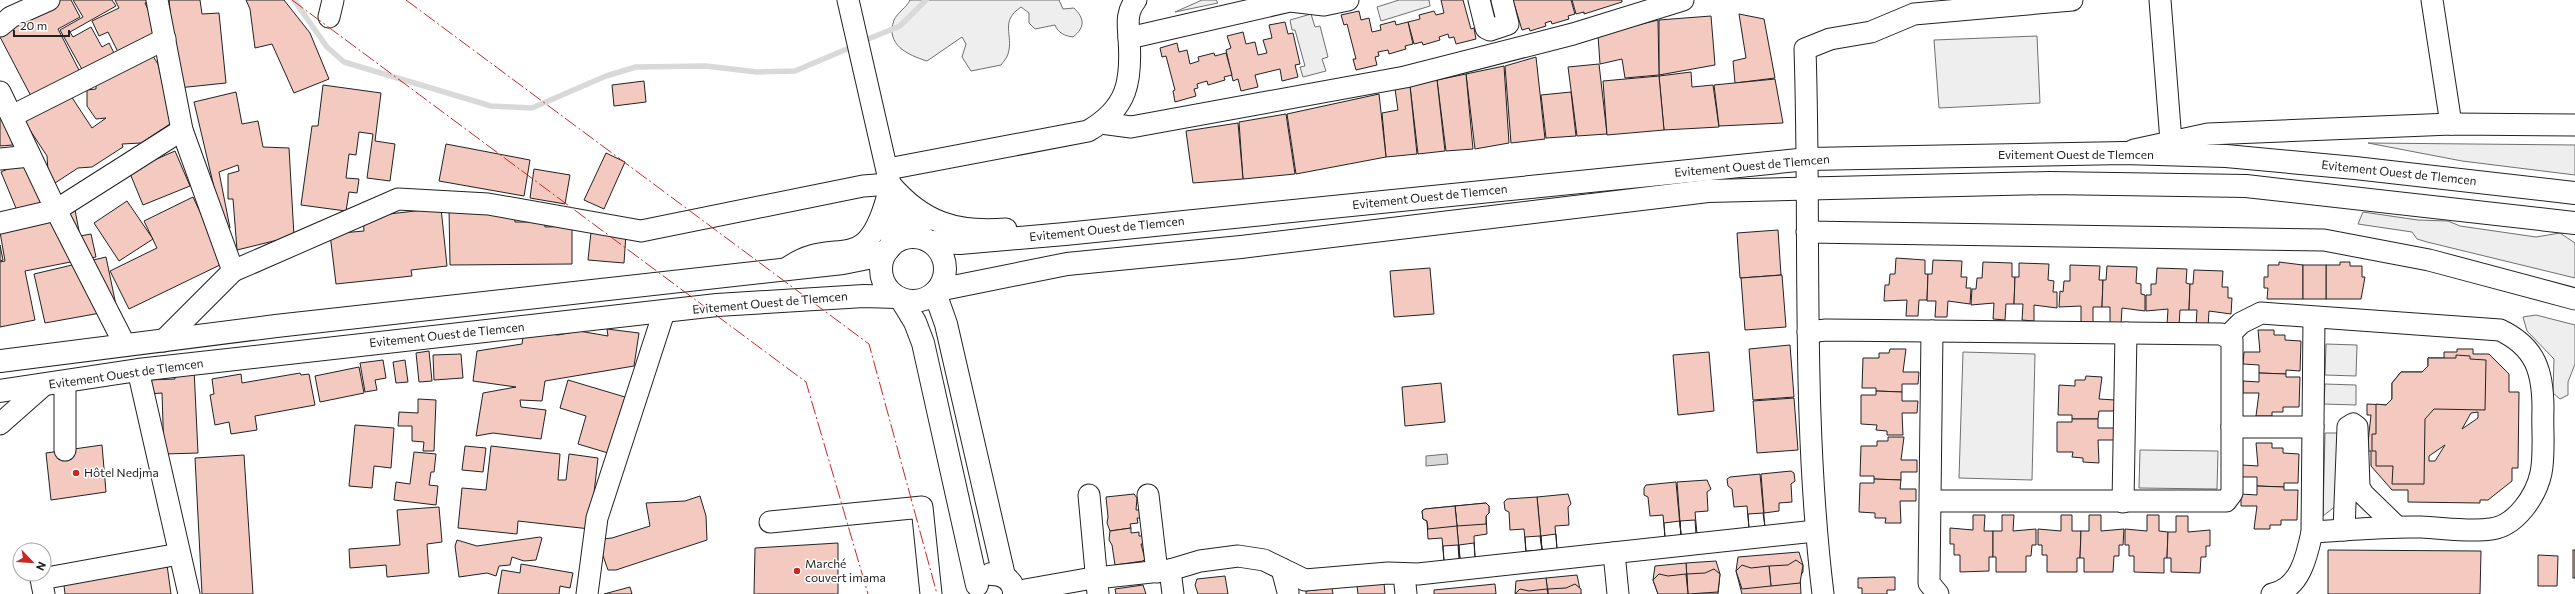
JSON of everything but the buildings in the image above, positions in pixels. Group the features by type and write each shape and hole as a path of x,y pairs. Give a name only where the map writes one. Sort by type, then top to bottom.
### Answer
{"highway":[{"name":"Evitement Ouest de Tlemcen","path":"0,361 125,345 854,261 873,257 908,238 928,241 973,242 1808,159 2124,153 2226,156 2575,193"},
{"name":"Evitement Ouest de Tlemcen","path":"0,391 65,383 138,370 717,305 839,297 899,298 918,301 936,292 1067,264 1241,247 1708,191 2049,183 2246,186 2575,223"},
{"path":"928,241 937,248 944,261 945,276 936,292 941,305 1011,587"},
{"path":"890,248 882,264 882,279 899,298 915,322 923,343 976,590"},
{"path":"976,590 985,576 992,574 1011,587"}],"street":[{"path":"0,26 11,17 49,0"},
{"path":"157,0 182,130 233,271"},
{"path":"848,0 881,136 889,177 893,210 890,248"},
{"path":"164,341 233,271 398,200 488,204 641,231 863,186 889,177 1088,131 1101,123 1113,112 1128,84 1130,62 1129,10 1136,0"},
{"path":"1129,38 1290,1 1324,5 1348,0"},
{"path":"1479,0 1486,28 1490,30 1508,24 1502,0"},
{"path":"1101,123 1131,127 1405,77 1573,34 1683,0"},
{"path":"1823,594 1815,531 1808,332 1808,159 1805,49 1830,39 1871,32 1914,14 2072,0"},
{"path":"2160,0 2170,141"},
{"path":"2432,0 2451,124"},
{"path":"12,116 165,38"},
{"path":"0,92 56,210 125,345"},
{"path":"2124,153 2170,141 2208,134 2451,124 2575,125"},
{"path":"0,223 56,210 182,130"},
{"path":"0,159 30,156"},
{"path":"889,177 901,196 926,216 945,224 967,230 986,231 1109,221 1122,228"},
{"path":"889,177 905,217 928,241"},
{"path":"786,269 808,256 851,250 865,244 877,226 889,177"},
{"path":"1807,232 2324,240 2429,260 2575,299"},
{"path":"587,594 597,518 664,312"},
{"path":"1808,332 1932,331 2126,333 2228,336 2241,323 2261,313 2314,318 2500,330 2517,338 2530,352 2539,368 2543,387 2541,473 2532,494 2520,513 2509,523 2492,529 2396,526 2312,532"},
{"path":"2277,594 2300,572 2307,558 2312,532 2314,318"},
{"path":"1932,331 1929,583 1938,594"},
{"path":"2123,502 2126,333"},
{"path":"1931,501 2226,501 2232,493 2233,345 2228,336"},
{"path":"138,370 189,594"},
{"path":"65,383 65,450"},
{"path":"0,424 43,386"},
{"path":"2344,530 2348,427 2353,424 2357,427 2359,487 2363,494 2396,526"},
{"path":"2232,427 2313,427"},
{"path":"1089,495 1097,586"},
{"path":"1148,495 1163,571 1173,594"},
{"path":"770,522 922,507 931,594"},
{"path":"1011,587 1097,586 1200,561 1238,556 1264,560 1282,569 1294,589 1388,573 1418,574 1815,531"},
{"path":"1614,553 1618,594"},
{"path":"44,594 41,579 179,554"},
{"path":"1404,574 1406,594"}],"shaded area":[{"path":"910,0 1059,0 1063,9 1074,8 1082,19 1082,26 1073,37 1062,34 1055,25 1035,29 1029,23 1029,13 1021,7 1014,13 1009,23 1008,54 1001,65 971,71 962,57 966,44 962,37 927,61 913,56 900,48 895,42 892,29 897,15"},
{"path":"1202,0 1216,0 1218,3 1175,12"},
{"path":"1399,0 1429,0 1430,6 1381,21 1377,7"},
{"path":"1311,14 1315,27 1320,26 1328,57 1322,59 1326,71 1303,77 1300,67 1305,66 1295,30 1292,30 1290,20"},
{"path":"2037,36 2040,103 1939,108 1934,40"},
{"path":"2368,143 2575,145 2575,175 2462,161"},
{"path":"2363,212 2418,220 2448,221 2460,226 2536,237 2560,233 2575,243 2575,278 2427,242 2417,239 2412,232 2358,224"},
{"path":"2536,315 2575,325 2575,364 2568,382 2568,395 2560,399 2553,393 2554,359 2527,331 2523,317"},
{"path":"2326,344 2357,345 2356,376 2325,375"},
{"path":"1963,352 2035,354 2032,480 1959,478"},
{"path":"2325,384 2356,385 2356,405 2324,404"},
{"path":"2325,433 2338,433 2337,505 2323,516"},
{"path":"2140,450 2218,451 2217,489 2139,488"},
{"path":"1447,454 1448,464 1426,466 1426,456"}],"waterway":[{"path":"294,0 327,47 344,62 491,106 532,108 606,76 636,67 706,66 757,72 795,71 854,46"},
{"path":"861,42 900,26 926,0"}],"power":[{"path":"292,0 806,382 868,594"},
{"path":"406,0 869,344 937,594"}],"place":[{"name":"Hôtel Nedjma","path":"76,473"},
{"name":"Marché couvert imama","path":"797,571"}]}
